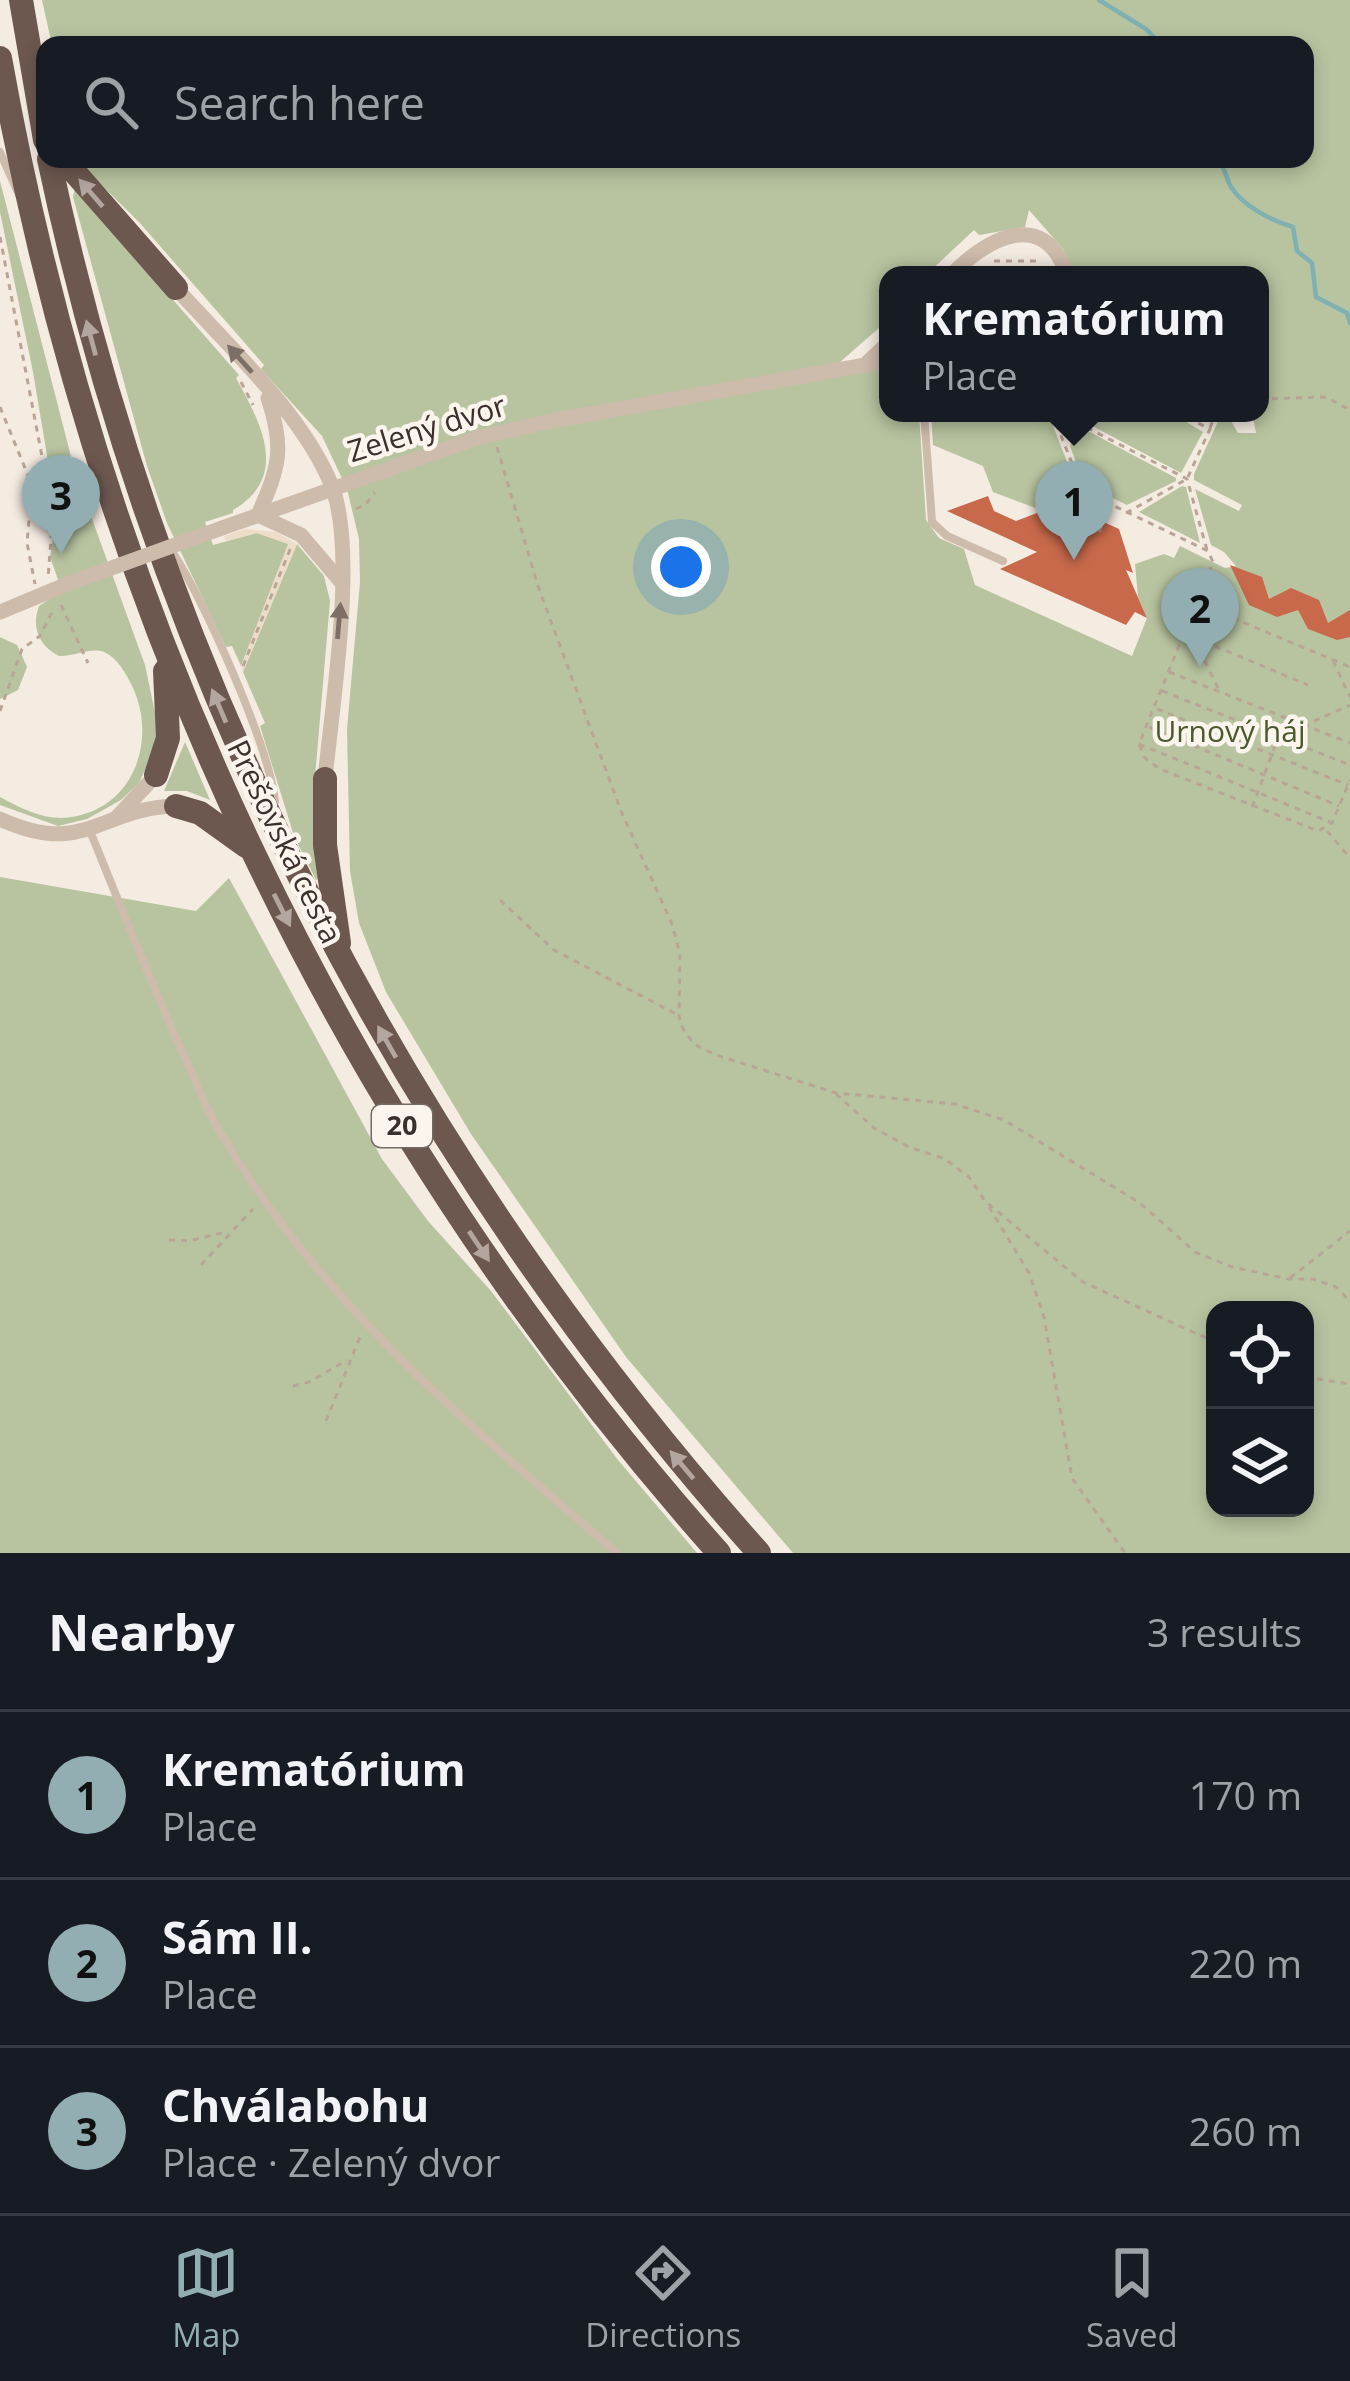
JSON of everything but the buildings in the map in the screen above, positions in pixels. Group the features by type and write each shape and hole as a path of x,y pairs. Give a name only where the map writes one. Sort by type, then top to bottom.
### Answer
{"highway":[{"path":"21,0 36,86"},
{"name":"Prešovská cesta","path":"0,58 31,214 93,451 164,651 252,850 357,1052 451,1204 553,1350 719,1553"},
{"name":"Prešovská cesta","path":"51,168 94,347 144,510 202,666 279,839 342,963 428,1113 529,1265 657,1435 759,1553"},
{"path":"71,168 176,288"},
{"path":"156,775 168,737 164,651"},
{"path":"325,779 325,845 342,963"},
{"path":"176,806 200,813 252,850"}],"street":[{"path":"960,266 990,241 1035,236 1058,254 1063,266"},
{"path":"176,288 265,388 320,460 333,488 340,515 342,583 325,779"},
{"path":"867,363 879,352"},
{"name":"Zelený dvor","path":"0,612 258,514 491,435 879,362"},
{"path":"265,388 280,453 274,482 258,514 342,583"},
{"path":"115,818 156,775"},
{"path":"0,819 50,836 176,806"}],"lane":[{"path":"0,152 8,178 31,214"},
{"path":"925,422 932,522 947,536 1003,561"},
{"path":"89,830 218,1128 263,1200 365,1325 436,1397 617,1553"}],"path":[{"path":"0,237 53,514 45,592"},
{"path":"973,254 982,262 1037,260 1037,266"},
{"path":"252,374 241,382 258,416"},
{"path":"1269,399 1326,397 1350,410"},
{"path":"0,407 32,485 27,543 45,592"},
{"path":"1061,422 1056,424 1083,491 1208,551"},
{"path":"1082,422 1187,479 1213,562 1139,744"},
{"path":"1196,422 1210,429"},
{"path":"1126,513 1187,479 1213,422"},
{"path":"491,435 538,586 613,790 672,924 680,954 679,1016 694,1044 836,1093 955,1104 1004,1120 1140,1203 1196,1252 1232,1268 1288,1280 1313,1279 1336,1287 1350,1301"},
{"path":"340,515 366,504 378,489"},
{"path":"1099,532 1112,506"},
{"path":"240,674 292,539"},
{"path":"0,711 22,649 40,636 58,598 88,663"},
{"path":"1198,603 1350,667"},
{"path":"1184,630 1308,685"},
{"path":"1193,637 1221,694"},
{"path":"1332,660 1350,697"},
{"path":"1169,672 1350,743"},
{"path":"1162,692 1350,765"},
{"path":"1303,726 1350,705"},
{"path":"1155,708 1349,783 1326,830"},
{"path":"1252,807 1285,719"},
{"path":"1147,727 1340,806"},
{"path":"1139,744 1331,823"},
{"path":"1139,744 1151,765 1306,830 1326,830 1350,858"},
{"path":"500,900 554,950 679,1016"},
{"path":"836,1093 874,1128 945,1159 969,1178 985,1201 1029,1274 1044,1317 1072,1478 1125,1553"},
{"path":"201,1265 263,1200"},
{"path":"985,1201 1083,1282 1206,1338"},
{"path":"169,1240 228,1232"},
{"path":"1288,1280 1350,1232"},
{"path":"326,1421 365,1325"},
{"path":"293,1387 349,1360"},
{"path":"1314,1379 1350,1384"}],"green space":[{"name":"Urnový háj","path":"42,0 1350,0 1350,1553 793,1553 626,1357 471,1134 386,992 359,923 350,871 347,729 360,582 359,539 347,489 322,436 261,369 264,365 139,222 84,168 1314,168 1314,36 50,36","holes":["1029,210 1063,249 1070,266 1269,266 1269,422 1254,422 1256,433 1238,433 1232,422 1218,422 1194,474 1194,480 1242,505 1239,511 1195,489 1211,545 1236,566 1225,568 1180,546 1174,558 1164,554 1135,564 1138,597 1147,618 1132,656 975,585 964,549 939,538 926,520 920,422 879,422 879,367 839,363 879,328 879,266 936,266 974,230 979,235 1025,227"]},
{"path":"0,181 75,472 145,665 160,736 139,783 121,800 87,819 58,826 0,805 0,797 37,814 61,818 86,814 123,788 141,748 142,725 129,680 112,657 93,651 59,656 38,635 39,606 62,591 50,557 57,515 0,212"},
{"path":"75,188 239,375 236,378 261,430 266,465 261,481 233,513 205,522 213,545 257,533 289,544 241,666 232,646 226,647 167,523 147,466 73,197"},
{"path":"932,422 1052,422 1080,495 1046,512 993,492 983,466 933,445"},
{"path":"1085,422 1186,422 1203,432 1181,473"},
{"path":"1077,425 1176,481 1127,505 1084,484 1070,446"},
{"path":"1186,487 1200,543 1139,512"},
{"path":"297,544 324,576 330,601 315,777 316,880 294,836 260,726 265,723 243,672"},
{"path":"0,637 17,645 27,667 18,690 0,699"},
{"path":"185,742 210,800 187,791 164,791"},
{"path":"0,877 196,911 229,878 382,1159 428,1221 491,1291 618,1460 697,1553 0,1553"}],"shaded area":[{"path":"246,529 276,532 297,544 243,672 241,666 288,544 257,533 226,541 224,536"}],"waterway":[{"path":"1099,0 1153,36"},
{"path":"1223,168 1243,200 1293,227 1297,251 1312,263 1316,297 1347,313 1350,323"}],"place":[{"name":"Chválabohu","path":"61,554"},
{"name":"Krematórium","path":"1074,560"},
{"name":"Sám II.","path":"1200,667"}]}
